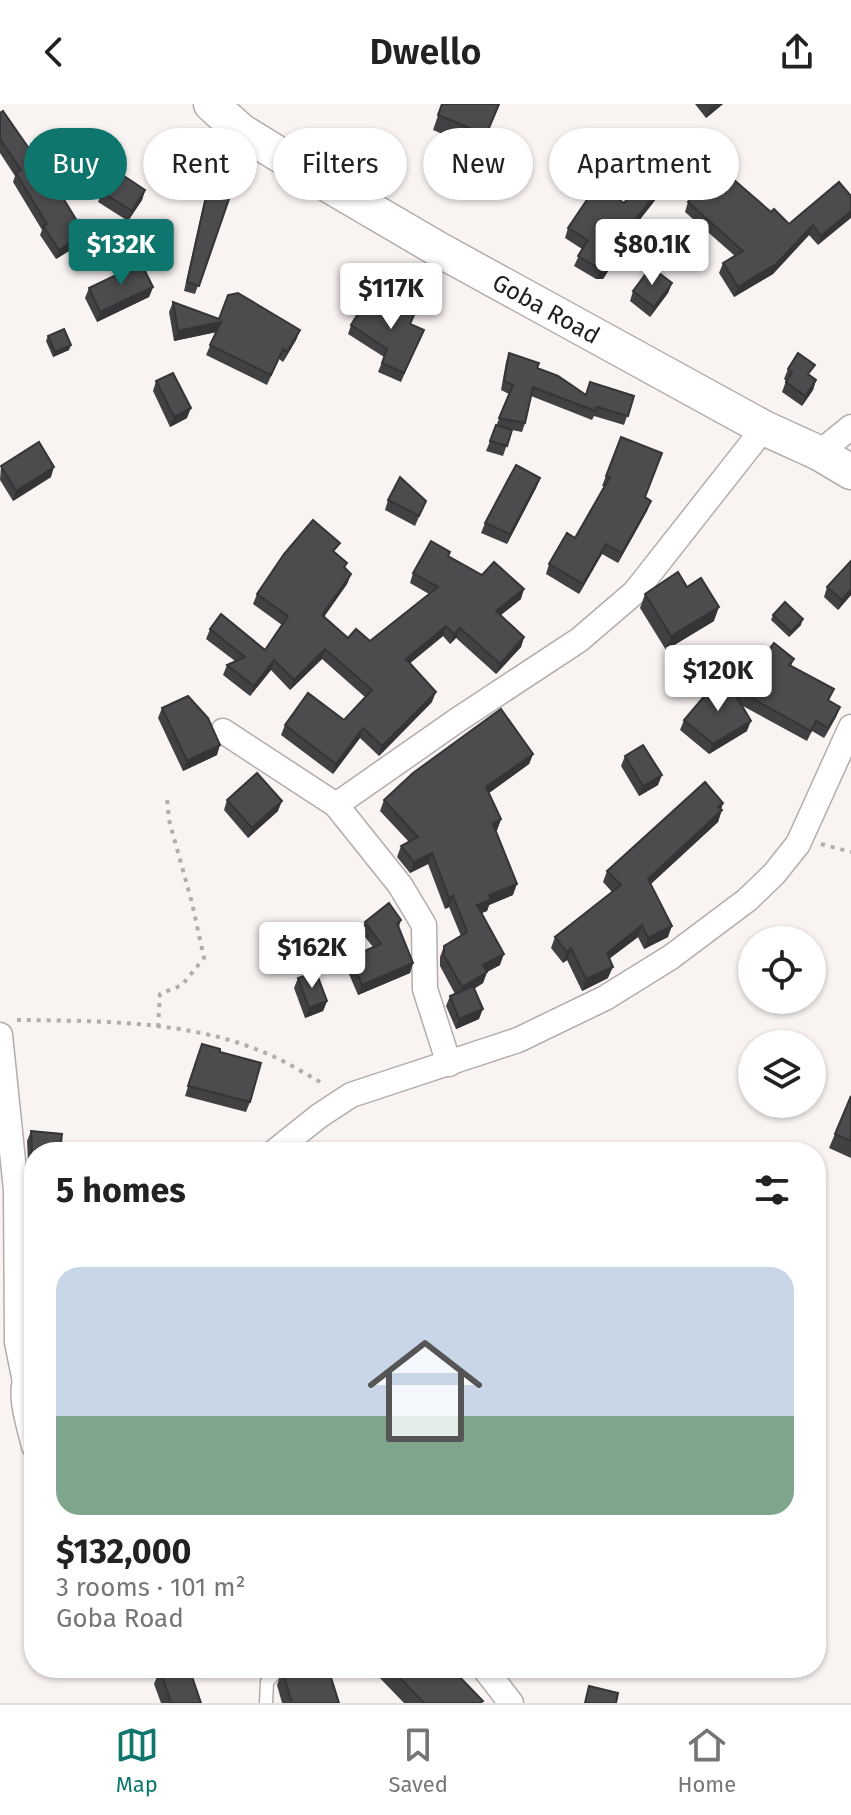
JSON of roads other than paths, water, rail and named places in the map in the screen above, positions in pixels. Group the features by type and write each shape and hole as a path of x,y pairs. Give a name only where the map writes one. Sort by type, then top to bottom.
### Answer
{"main road":[{"name":"Goba Road","path":"211,104 241,131 436,248 764,428 819,453 851,472"}],"street":[{"path":"819,453 851,427"},
{"path":"336,805 579,640 635,592 764,428"},
{"path":"287,1142 348,1097 518,1040 605,998 671,957 747,900 774,874 798,844 851,727"},
{"path":"223,731 336,805 400,885 422,921 425,989 449,1064"},
{"path":"8,1027 16,1190 20,1385"},
{"path":"492,1678 511,1703"}],"lane":[{"path":"266,1703 267,1682 270,1678"}]}
